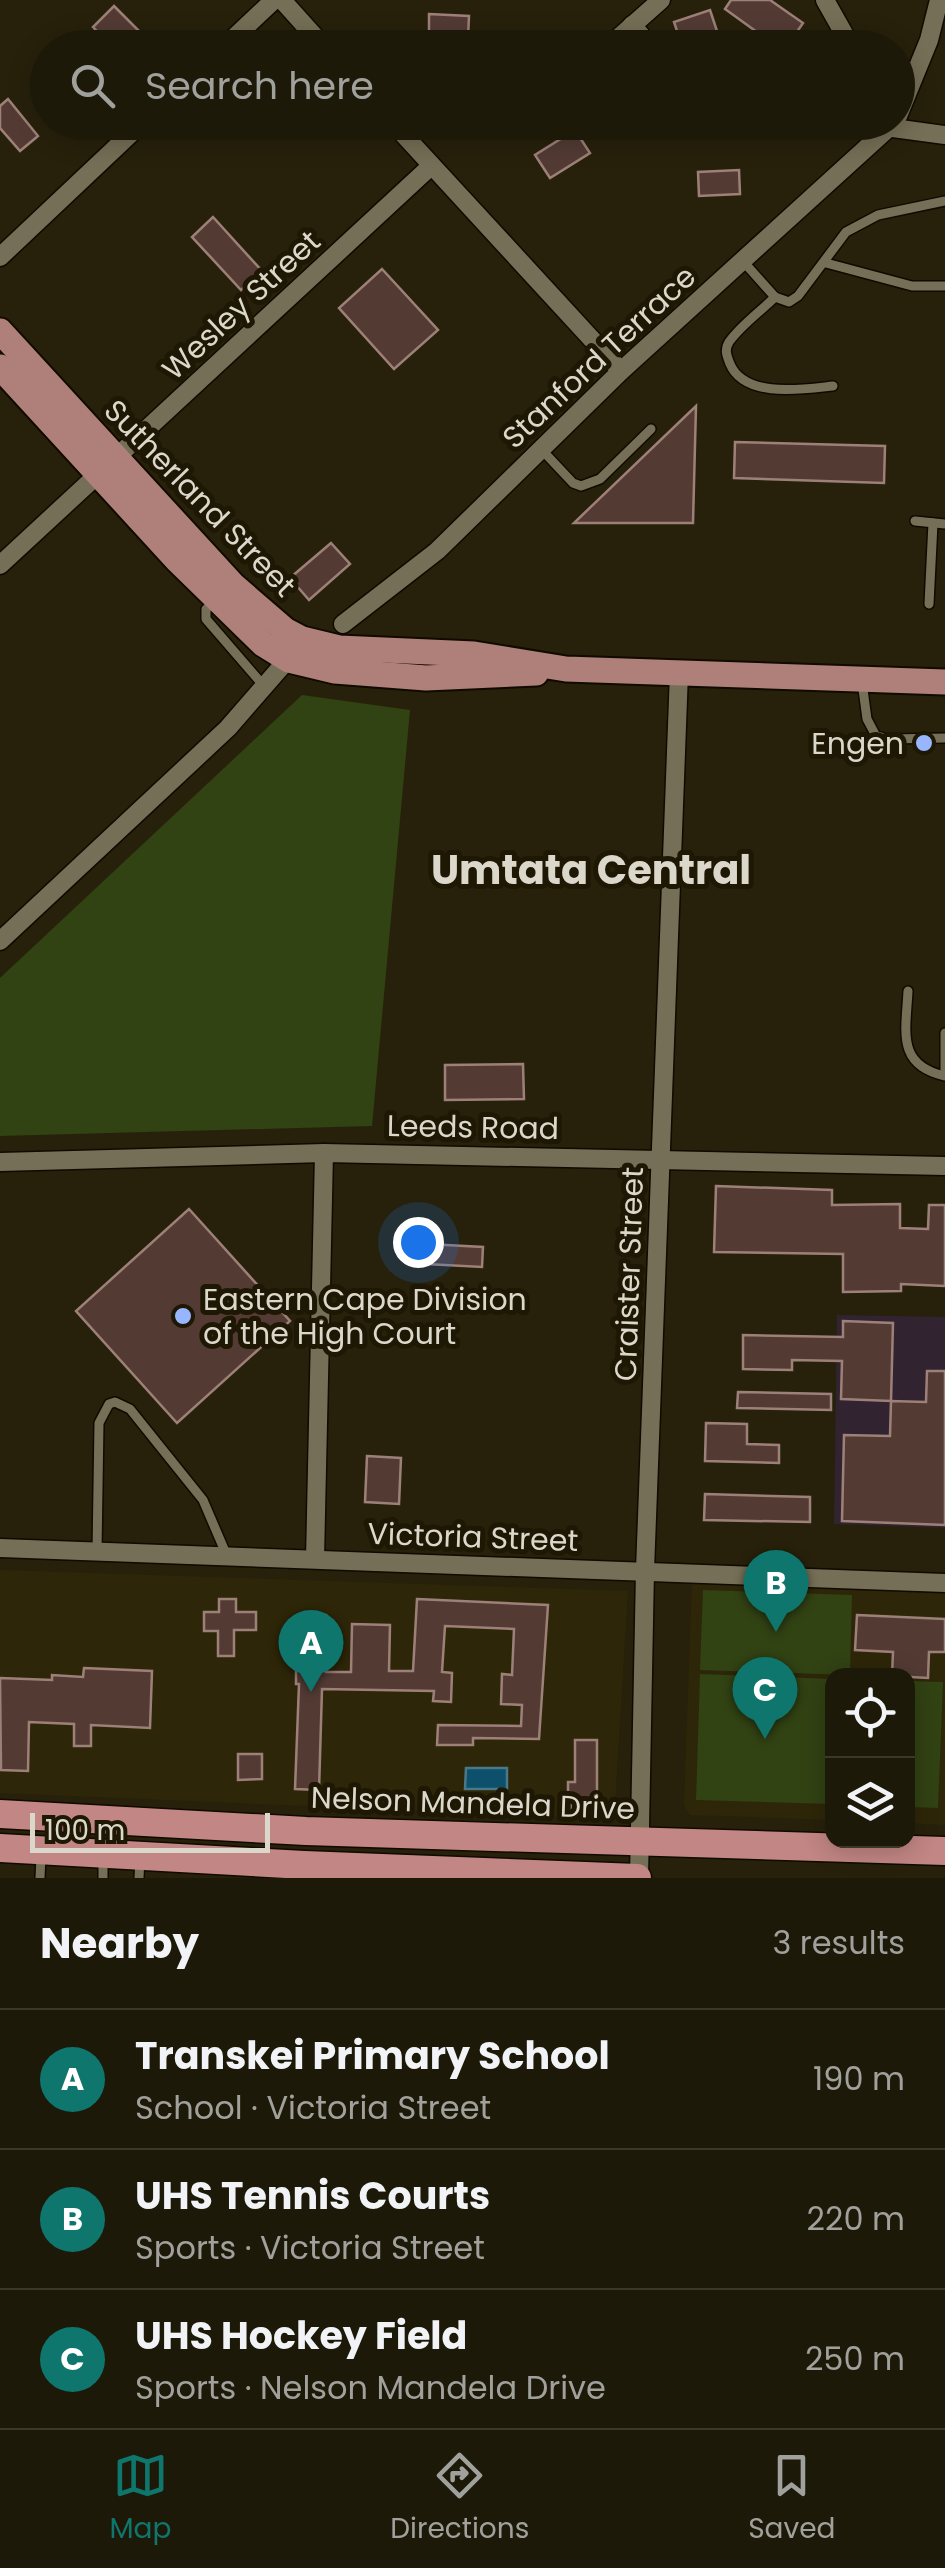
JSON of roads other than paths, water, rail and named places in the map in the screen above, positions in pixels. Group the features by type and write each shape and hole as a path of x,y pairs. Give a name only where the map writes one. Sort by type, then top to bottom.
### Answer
{"highway":[{"name":"Nelson Mandela Drive","path":"0,1814 306,1832 945,1852"},
{"path":"0,1848 41,1864 638,1878"}],"main road":[{"name":"Sutherland Street","path":"0,331 178,560 263,644 296,650 474,654 566,669 945,682"},
{"name":"Sutherland Street","path":"0,367 285,630 296,650"}],"street":[{"path":"242,30 274,0"},
{"path":"282,0 309,30"},
{"path":"626,30 661,0"},
{"path":"826,0 842,30"},
{"path":"915,72 940,0"},
{"path":"632,25 636,30"},
{"path":"915,124 945,134"},
{"path":"0,256 124,140"},
{"path":"408,140 621,370"},
{"name":"Stanford Terrace","path":"342,624 437,550 621,370 872,140"},
{"name":"Wesley Street","path":"0,564 431,166"},
{"path":"0,941 228,728 296,650"},
{"name":"Craister Street","path":"638,1878 679,672"},
{"path":"316,1559 324,1153"},
{"name":"Leeds Road","path":"0,1162 324,1153 945,1166"},
{"name":"Victoria Street","path":"0,1548 945,1583"},
{"path":"304,1872 306,1832"}],"lane":[{"path":"742,260 775,297 789,302 826,263 846,232 878,216 945,201"},
{"path":"826,263 912,286 945,286"},
{"path":"775,297 729,342 727,356 733,372 748,382 771,389 833,386"},
{"path":"541,449 573,484 589,484 600,479 651,428"},
{"path":"915,521 945,524"},
{"path":"929,604 933,523"},
{"path":"218,599 206,609 206,619 265,687"},
{"path":"862,679 868,719 876,736 945,738"},
{"path":"908,991 905,1038 908,1051 926,1072 945,1074 945,1033"},
{"path":"97,1551 99,1423 109,1404 115,1402 130,1409 203,1500 228,1556"}],"water":[{"path":"466,1768 507,1768 507,1789 465,1789"}],"place":[{"name":"Engen","path":"924,743"},
{"name":"Eastern Cape Division of the High Court","path":"183,1316"},
{"name":"UHS Tennis Courts","path":"776,1632"},
{"name":"Transkei Primary School","path":"311,1692"},
{"name":"UHS Hockey Field","path":"765,1739"}],"district":[{"name":"Umtata Central","path":"591,870"}]}
